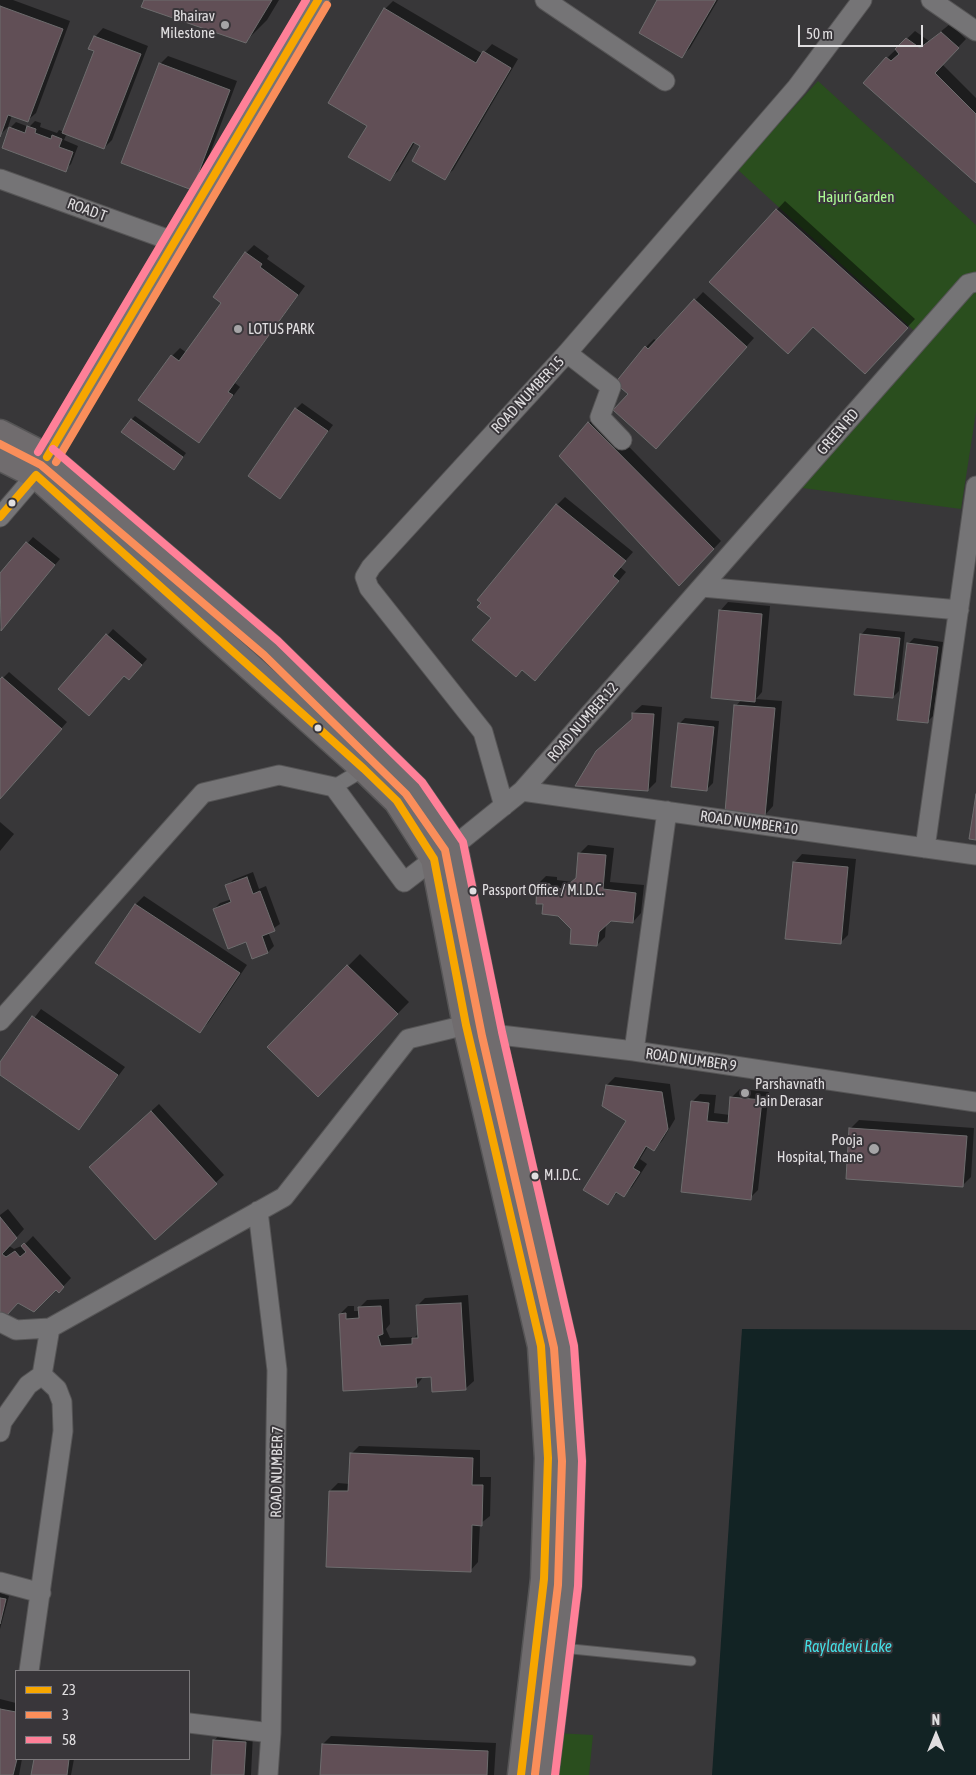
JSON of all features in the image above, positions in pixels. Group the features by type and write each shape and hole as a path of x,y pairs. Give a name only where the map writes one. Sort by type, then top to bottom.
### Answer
{"main road":[{"path":"0,433 271,648 414,788 444,852 492,1034 564,1347 572,1462 568,1586 545,1775"},
{"path":"0,457 41,466 364,769 444,852 466,1025 541,1346 548,1458 544,1579 521,1775"}],"street":[{"path":"0,517 41,466 318,0"},
{"path":"545,0 665,81"},
{"name":"ROAD NUMBER 15","path":"504,806 483,732 369,588 365,577 371,567 568,353 796,87 862,0"},
{"path":"931,0 976,31"},
{"name":"ROAD T","path":"0,179 175,242"},
{"name":"GREEN RD","path":"702,587 968,284 976,282"},
{"path":"568,353 610,387 600,417 622,440"},
{"path":"926,848 976,486"},
{"path":"702,587 959,610"},
{"name":"ROAD NUMBER 12","path":"334,787 404,882 522,791 702,587"},
{"path":"0,1021 203,793 279,775 334,787 364,769"},
{"name":"ROAD NUMBER 10","path":"522,791 976,855"},
{"path":"634,1051 666,811"},
{"path":"0,1322 16,1330 50,1328 284,1197 408,1039 466,1025"},
{"name":"ROAD NUMBER 9","path":"466,1025 492,1034 634,1051 976,1102"},
{"name":"ROAD NUMBER 7","path":"258,1212 277,1370 271,1733 268,1775"},
{"path":"1,1425 28,1385 42,1375 50,1328"},
{"path":"30,1670 63,1431 62,1402 57,1389 42,1375"},
{"path":"0,1582 41,1593"},
{"path":"190,1722 271,1733"}],"lane":[{"path":"560,1648 691,1661"}],"green space":[{"name":"Hajuri Garden","path":"818,81 976,225 976,280 922,338 737,169"},
{"path":"976,289 976,412 961,509 795,487"},
{"path":"555,1733 593,1735 589,1775 549,1775"}],"water":[{"name":"Rayladevi Lake","path":"742,1329 976,1330 976,1775 712,1775"}],"building":[{"name":"Bhairav Milestone","path":"144,0 272,0 246,43 141,7"},
{"path":"657,0 716,0 682,58 639,33"},
{"path":"0,6 63,29 28,122 8,115 0,137"},
{"path":"384,8 476,63 483,51 511,68 445,180 412,161 420,146 413,142 390,181 348,157 367,126 328,103"},
{"path":"941,32 959,48 935,73 976,114 976,183 863,83 886,57 891,61 899,54 895,49 906,38 920,48"},
{"path":"94,36 141,54 104,149 62,133 94,51 88,49"},
{"path":"159,63 230,90 192,190 121,163"},
{"path":"27,126 36,129 35,133 51,139 52,135 62,139 59,147 73,152 66,172 2,148 9,127 25,133"},
{"path":"776,209 908,328 865,374 813,327 788,354 709,282"},
{"name":"LOTUS PARK","path":"245,252 262,264 260,267 298,295 228,392 233,395 199,443 138,400 171,355 179,361 221,303 213,297"},
{"path":"694,299 747,347 656,449 613,410 628,394 615,383 645,346 648,349"},
{"path":"295,408 328,431 280,499 248,476"},
{"path":"131,419 183,457 174,470 121,432"},
{"path":"588,422 714,549 679,586 559,456"},
{"path":"556,504 626,561 613,576 619,581 535,681 522,670 516,677 472,640 491,618 477,607 481,603 477,600"},
{"path":"26,542 55,565 1,631 0,573"},
{"path":"719,610 762,614 755,702 711,698"},
{"path":"106,634 142,665 129,680 124,676 89,716 58,689"},
{"path":"860,634 900,638 893,698 854,695"},
{"path":"907,643 938,647 928,723 897,720"},
{"path":"2,677 62,729 0,799 0,679"},
{"path":"734,705 775,708 765,816 725,812"},
{"path":"632,713 654,714 648,791 575,786 596,751 632,719"},
{"path":"678,723 714,727 707,791 671,787"},
{"path":"976,794 976,840 969,839"},
{"path":"578,853 606,855 603,889 636,893 633,923 611,921 599,932 597,946 570,944 571,929 558,916 542,914 543,904 536,904 537,883 550,884 550,888 563,889 576,878"},
{"path":"793,862 848,867 841,944 785,939"},
{"path":"247,877 253,894 260,891 275,931 262,936 268,953 252,959 246,942 228,949 213,909 231,902 225,885"},
{"path":"135,904 240,973 200,1033 95,963"},
{"path":"347,965 398,1014 318,1097 267,1047"},
{"path":"32,1016 118,1075 79,1130 0,1075 0,1062"},
{"path":"606,1085 662,1092 668,1129 654,1151 646,1146 633,1168 640,1172 624,1197 616,1192 608,1205 583,1190 626,1121 602,1106"},
{"path":"730,1097 762,1100 751,1200 681,1192 691,1101 709,1103 707,1121 728,1123"},
{"path":"151,1111 217,1184 155,1240 89,1167"},
{"path":"849,1128 967,1136 963,1187 846,1179"},
{"path":"0,1217 17,1238 2,1254 6,1257 15,1251 20,1257 26,1252 21,1246 24,1243 64,1287 59,1293 56,1290 34,1312 18,1303 6,1316 0,1311"},
{"path":"461,1303 466,1390 432,1392 431,1377 416,1378 417,1387 343,1391 339,1314 346,1313 346,1319 359,1318 358,1307 381,1306 383,1334 378,1336 381,1346 412,1344 412,1338 418,1338 416,1305"},
{"path":"350,1453 473,1458 472,1485 483,1485 482,1526 472,1525 471,1572 326,1567 329,1491 348,1491"},
{"path":"0,1598 6,1599 0,1624"},
{"path":"0,1709 15,1712 15,1760 17,1760 13,1775 0,1775"},
{"path":"213,1740 246,1742 244,1775 211,1775"},
{"path":"322,1744 488,1751 487,1775 320,1775"},
{"path":"34,1760 69,1760 67,1775 31,1775"}],"transit line":[{"name":"58","path":"38,452 306,0"},
{"name":"23","path":"47,457 318,0"},
{"name":"3","path":"56,462 327,5"},
{"name":"3","path":"0,444 41,465 264,655 406,794 445,850 482,1036 554,1348 562,1461 558,1585 535,1774"},
{"name":"58","path":"53,449 278,641 422,782 463,842 502,1032 574,1346 582,1461 578,1586 555,1775"},
{"name":"23","path":"0,517 36,475 364,769 397,801 434,859 466,1025 541,1346 548,1458 544,1579 521,1775"}],"place":[{"name":"Bhairav Milestone","path":"225,25"},
{"name":"LOTUS PARK","path":"238,329"},
{"name":"Passport Office / M.I.D.C.","path":"473,891"},
{"name":"Parshavnath Jain Derasar","path":"745,1093"},
{"name":"Pooja Hospital, Thane","path":"874,1149"},
{"name":"M.I.D.C.","path":"535,1176"}]}
